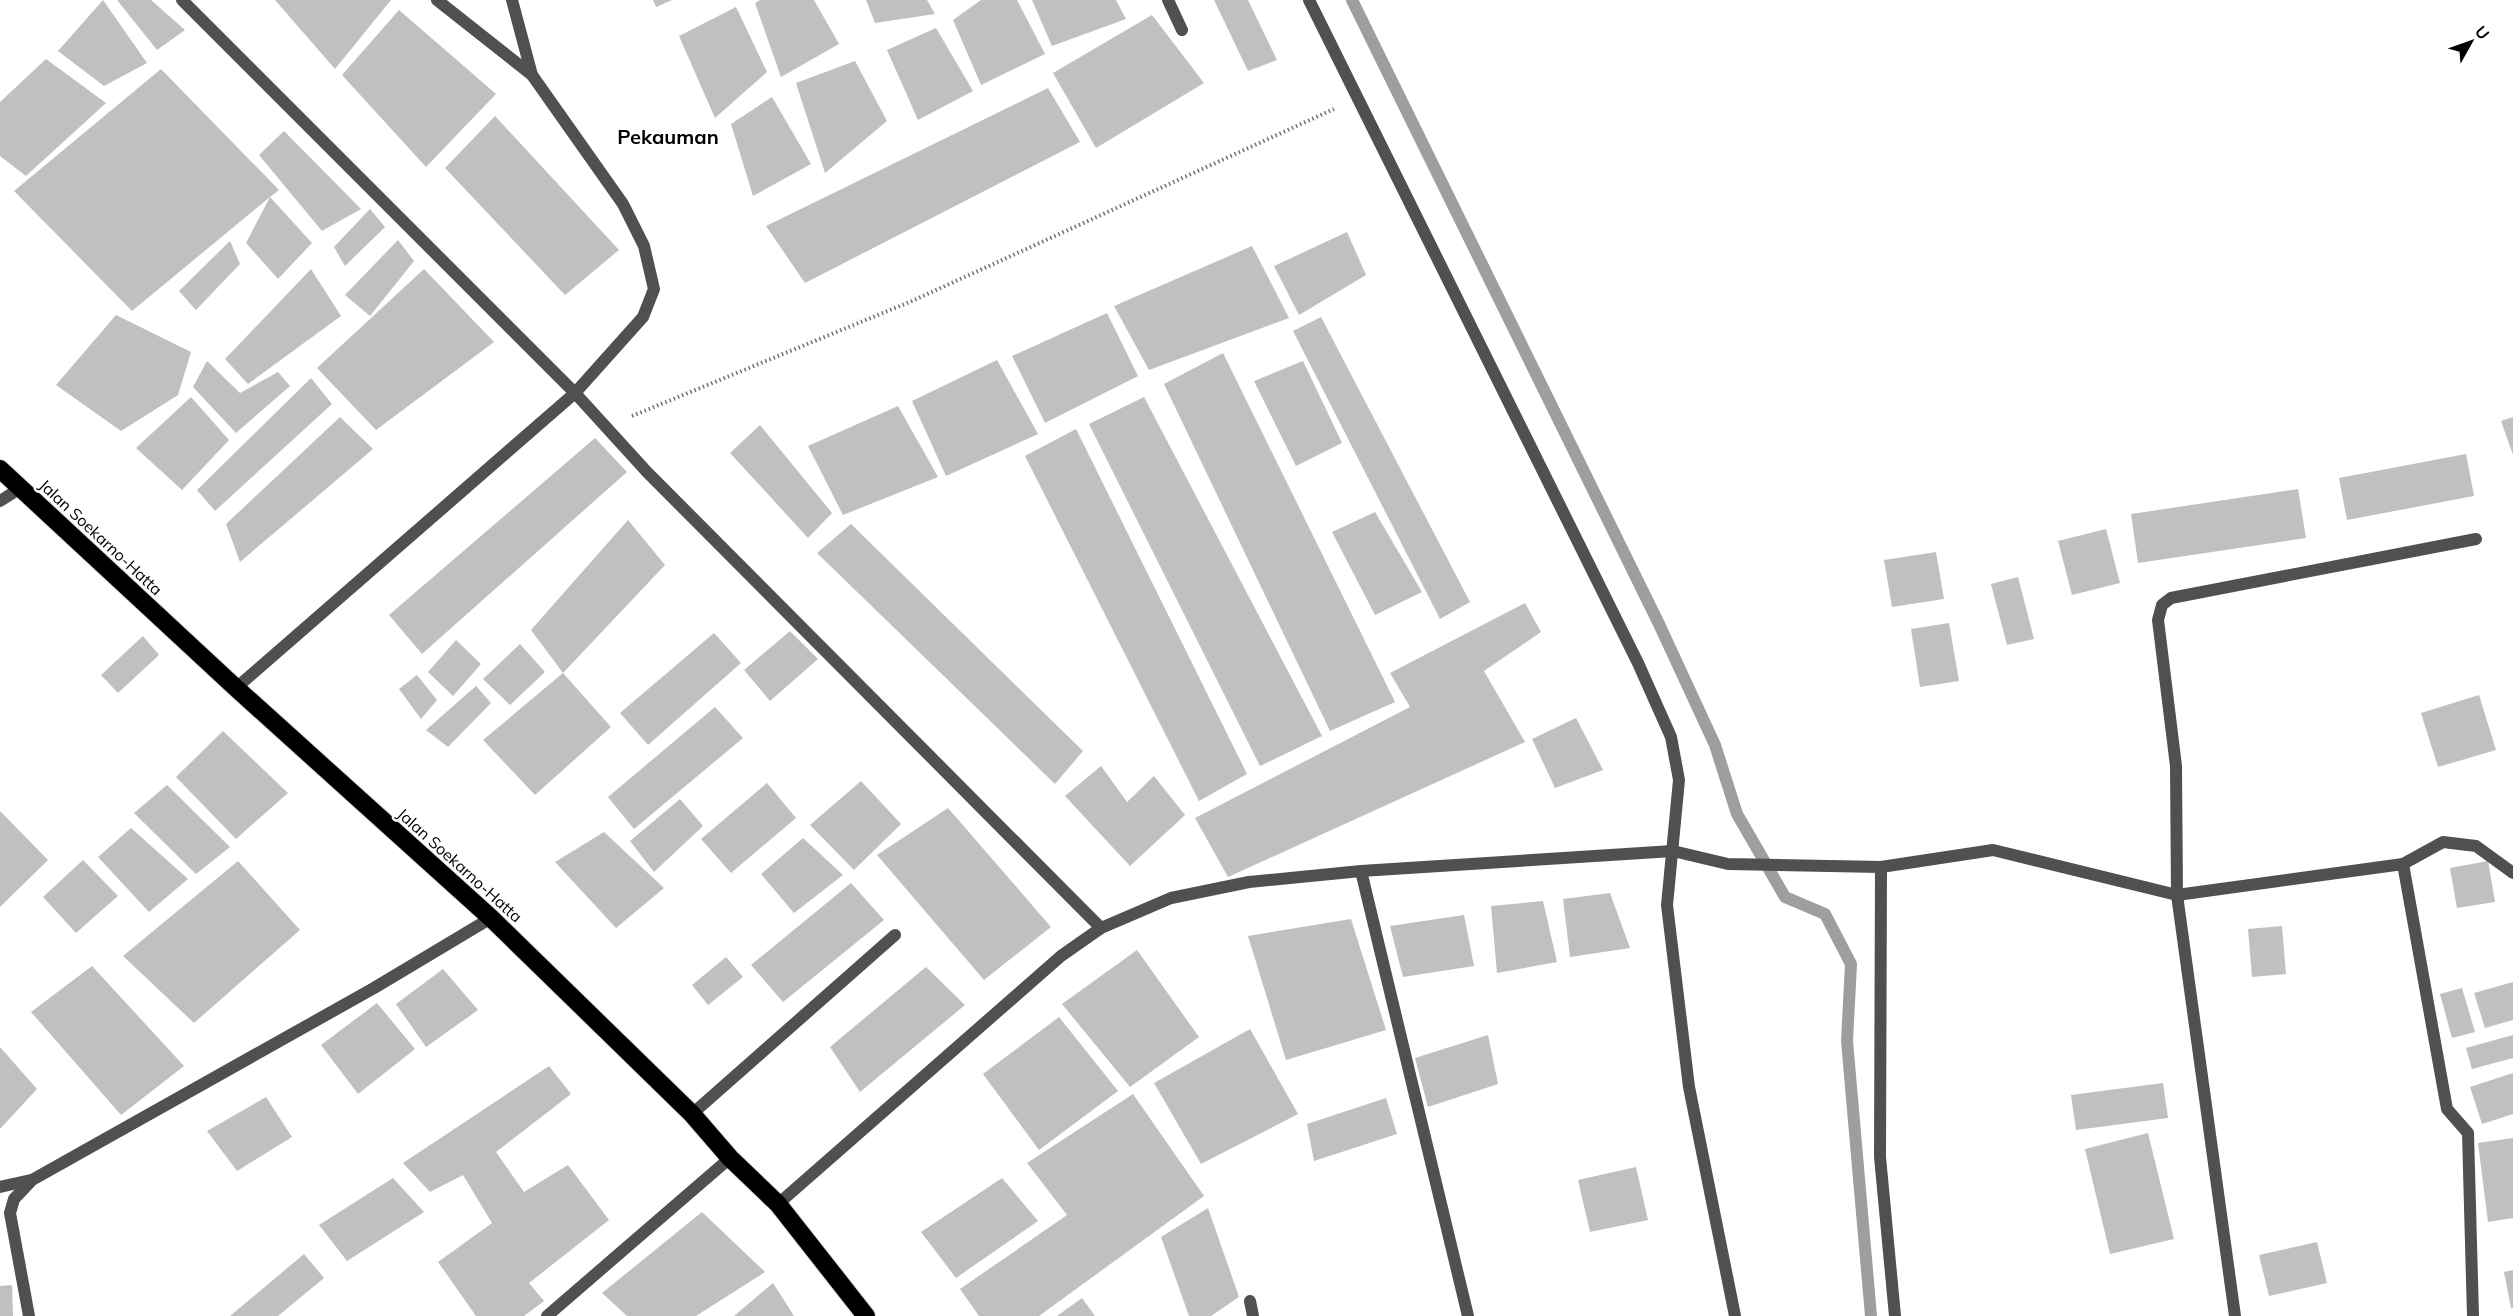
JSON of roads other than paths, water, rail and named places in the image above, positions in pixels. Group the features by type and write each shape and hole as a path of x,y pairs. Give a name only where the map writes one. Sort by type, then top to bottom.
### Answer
{"highway":[{"name":"Jalan Soekarno-Hatta","path":"0,469 236,688 491,918 692,1114 730,1158 778,1203 866,1316"}],"street":[{"path":"182,0 575,393 647,472 1101,928"},
{"path":"236,688 575,393 643,317 654,289 644,246 623,204 532,75 437,0"},
{"path":"512,0 532,75"},
{"path":"1168,0 1182,30"},
{"path":"1309,0 1638,663 1671,737 1679,780 1667,905 1689,1087 1735,1316"},
{"path":"0,501 19,489"},
{"path":"2235,1316 2177,895 2176,766 2158,620 2162,605 2171,598 2476,538"},
{"path":"778,1203 1061,956 1101,928 1171,898 1249,882 1361,871 1673,851 1728,864 1804,868 1881,867 1993,850 2177,895 2403,864 2443,842 2476,846 2513,873"},
{"path":"2403,864 2447,1109 2468,1133 2473,1316"},
{"path":"1881,867 1880,1157 1895,1316"},
{"path":"1361,871 1468,1316"},
{"path":"0,1187 32,1180 374,988 491,918"},
{"path":"692,1114 896,935"},
{"path":"547,1316 730,1158"},
{"path":"29,1316 10,1213 14,1199 32,1180"},
{"path":"1250,1301 1254,1316"}],"waterway":[{"path":"1352,0 1659,624 1715,745 1737,814 1785,897 1825,914 1851,964 1847,1041 1871,1316"}],"district":[{"name":"Pekauman","path":"668,136"}]}
